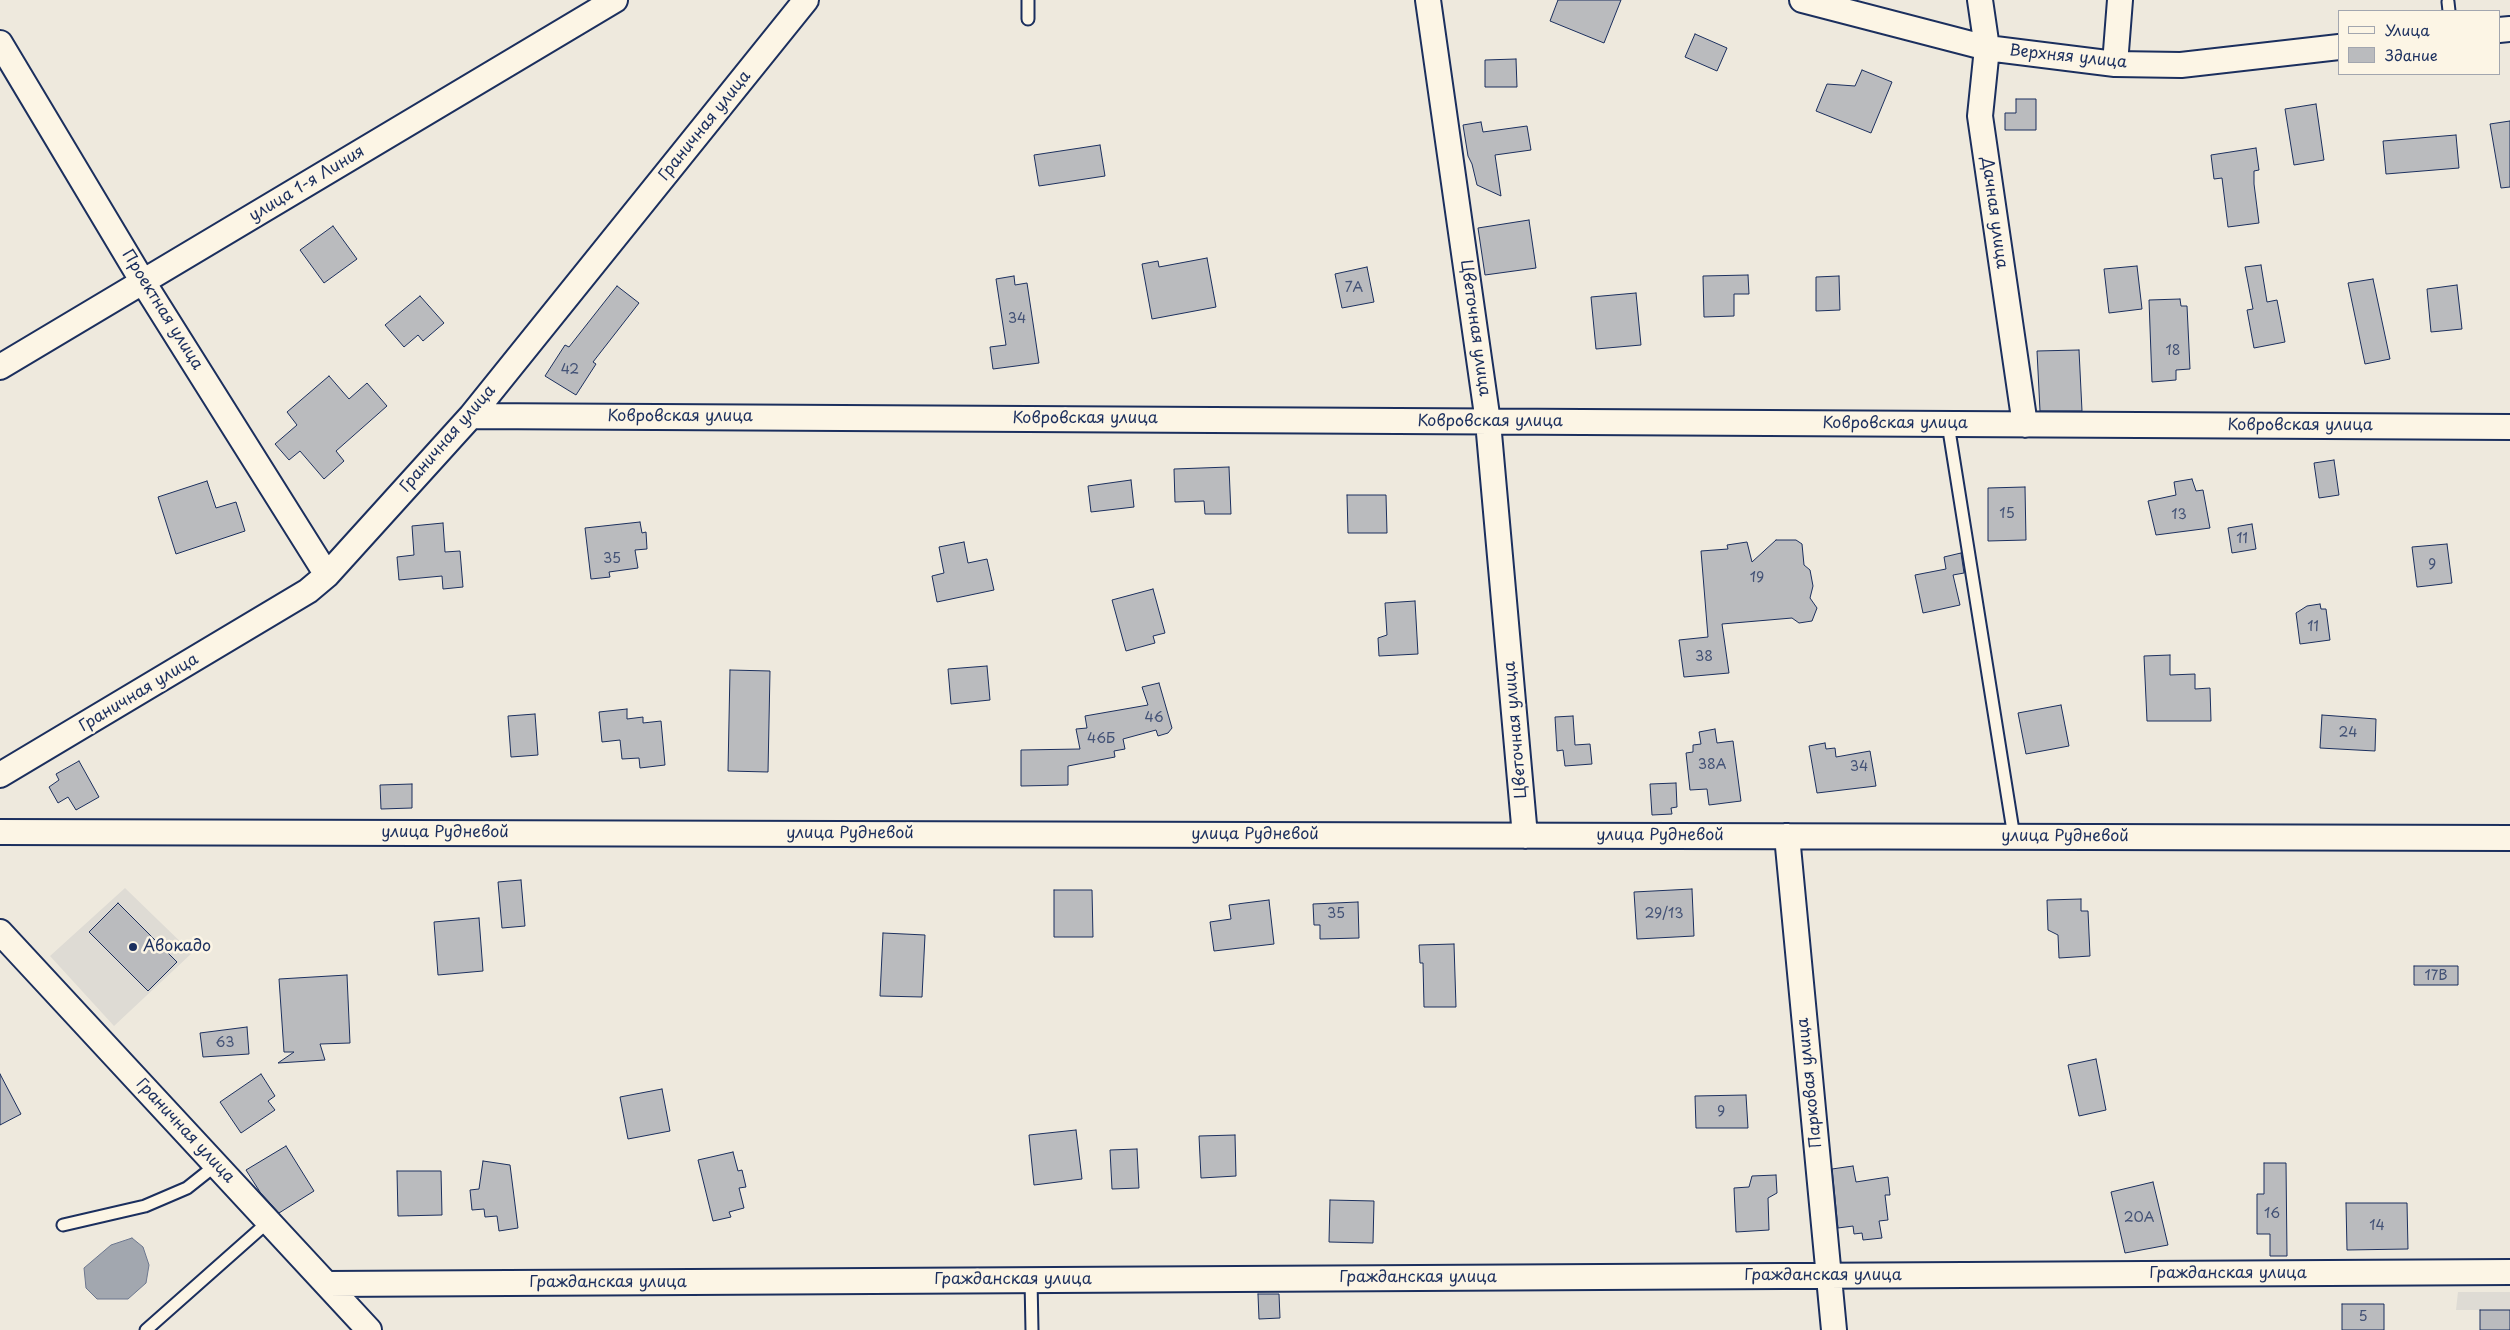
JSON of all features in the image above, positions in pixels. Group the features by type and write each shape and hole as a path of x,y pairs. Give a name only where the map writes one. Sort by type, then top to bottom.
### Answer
{"street":[{"name":"улица 1-я Линия","path":"0,368 614,0"},
{"name":"Граничная улица","path":"0,775 308,591 327,575 471,416 806,0"},
{"name":"Цветочная улица","path":"1428,0 1488,422 1525,836"},
{"name":"Верхняя улица","path":"1802,0 1987,48 2115,64 2181,65 2338,48"},
{"name":"Дачная улица","path":"1980,0 1987,48 1980,116 2026,424"},
{"path":"2115,64 2120,0"},
{"name":"Проектная улица","path":"0,43 143,282 327,575"},
{"name":"Ковровская улица","path":"471,416 2510,427"},
{"name":"улица Рудневой","path":"0,832 2510,838"},
{"name":"Парковая улица","path":"1786,836 1834,1330"},
{"name":"Граничная улица","path":"0,932 370,1330"},
{"name":"Гражданская улица","path":"326,1284 2510,1272"}],"lane":[{"path":"1028,0 1028,19"},
{"path":"1948,424 2014,837"},
{"path":"63,1225 145,1206 187,1188 216,1165"},
{"path":"146,1330 268,1222"},
{"path":"1031,1280 1032,1330"}],"shaded area":[{"path":"125,888 192,953 114,1026 50,956"},
{"path":"132,1238 143,1247 149,1265 146,1283 128,1299 97,1299 86,1288 84,1268 111,1245"},
{"path":"2458,1292 2510,1292 2510,1330 2480,1330 2480,1310 2456,1310"}],"building":[{"path":"1558,0 1621,0 1604,43 1550,21"},
{"path":"1695,34 1727,48 1717,71 1685,57"},
{"path":"1516,59 1517,87 1485,87 1485,60"},
{"path":"1862,70 1892,82 1871,133 1816,111 1827,84 1855,86"},
{"path":"2016,99 2036,99 2036,130 2005,130 2005,113 2016,113"},
{"path":"2316,104 2324,160 2294,165 2285,109"},
{"path":"2510,121 2510,187 2501,188 2490,124"},
{"path":"1481,122 1483,132 1527,126 1531,150 1495,155 1501,196 1477,185 1468,156 1463,125"},
{"path":"2456,135 2459,168 2386,174 2383,141"},
{"path":"1100,145 1105,176 1039,186 1034,155"},
{"path":"2256,148 2259,170 2254,171 2254,184 2259,223 2228,227 2222,178 2214,179 2211,155"},
{"path":"1529,220 1536,268 1485,275 1478,228"},
{"path":"333,226 357,259 324,283 300,250"},
{"path":"1207,258 1216,307 1152,319 1142,264 1158,261 1159,267"},
{"path":"2261,265 2267,302 2277,300 2285,342 2254,348 2247,310 2253,309 2245,267"},
{"path":"2137,266 2142,309 2109,313 2104,269"},
{"path":"1367,267 1374,302 1342,308 1335,274"},
{"path":"1748,275 1749,294 1734,294 1734,316 1704,317 1703,276"},
{"path":"1014,276 1015,285 1027,283 1039,363 993,369 990,347 1006,345 996,279"},
{"path":"1839,276 1840,310 1816,311 1816,277"},
{"path":"2373,279 2390,359 2365,364 2348,283"},
{"path":"2457,285 2462,329 2431,332 2427,289"},
{"path":"617,286 639,303 593,362 596,364 576,395 545,376 565,345 569,347"},
{"path":"1636,293 1641,345 1596,349 1591,297"},
{"path":"420,296 444,323 423,341 418,335 404,347 385,325"},
{"path":"2180,299 2181,306 2187,306 2190,369 2176,370 2176,380 2152,382 2149,300"},
{"path":"2079,350 2082,411 2040,411 2037,351"},
{"path":"329,376 349,399 367,383 387,406 336,451 344,461 324,479 300,451 289,460 275,444 297,425 287,412"},
{"path":"2334,460 2339,495 2319,498 2314,463"},
{"path":"1229,467 1231,514 1205,514 1204,501 1175,502 1174,469"},
{"path":"2192,479 2196,491 2203,490 2210,528 2156,535 2148,501 2176,495 2174,482"},
{"path":"1131,480 1134,507 1091,512 1088,486"},
{"path":"207,481 216,508 236,502 245,531 176,554 158,497"},
{"path":"2025,487 2026,540 1988,541 1988,488"},
{"path":"1347,495 1386,495 1387,533 1348,533"},
{"path":"640,522 642,533 646,532 647,549 635,550 638,568 609,572 610,577 591,579 585,528"},
{"path":"443,523 445,552 460,551 463,587 443,589 442,576 399,580 397,557 414,555 412,526"},
{"path":"2252,524 2256,549 2232,553 2228,528"},
{"path":"1776,540 1796,540 1802,544 1804,565 1810,570 1813,586 1810,598 1817,608 1812,621 1799,623 1792,618 1722,624 1729,673 1684,677 1679,640 1708,637 1701,551 1728,549 1727,545 1747,542 1752,562"},
{"path":"964,542 968,563 987,559 994,590 937,602 932,576 944,573 939,547"},
{"path":"2447,544 2452,583 2417,587 2412,547"},
{"path":"1961,553 1964,573 1953,575 1960,605 1923,613 1915,575 1946,569 1944,557"},
{"path":"1153,589 1165,633 1153,636 1155,643 1126,651 1112,600"},
{"path":"1415,601 1418,654 1379,656 1378,638 1387,635 1385,603"},
{"path":"2320,604 2321,609 2326,609 2330,640 2300,644 2296,613 2307,606"},
{"path":"2170,655 2170,675 2195,674 2195,689 2210,688 2211,721 2147,721 2144,656"},
{"path":"987,666 990,700 951,704 948,669"},
{"path":"730,670 770,671 768,772 728,771"},
{"path":"1159,683 1172,728 1168,733 1158,736 1156,730 1123,739 1125,749 1114,751 1115,757 1068,766 1068,785 1021,786 1021,750 1080,749 1076,729 1087,728 1085,716 1148,705 1142,687"},
{"path":"2061,705 2069,746 2026,754 2018,713"},
{"path":"627,709 627,719 643,717 643,723 661,721 665,765 640,768 639,758 622,759 620,740 602,742 599,712"},
{"path":"535,714 538,755 511,757 508,716"},
{"path":"2322,715 2376,719 2375,751 2320,748"},
{"path":"1573,716 1575,745 1590,744 1592,764 1565,766 1563,750 1557,751 1555,717"},
{"path":"1715,729 1717,743 1733,741 1741,801 1709,805 1707,789 1690,790 1686,753 1693,752 1693,745 1701,744 1699,732"},
{"path":"1825,743 1826,749 1835,748 1836,757 1870,751 1876,786 1817,793 1809,746"},
{"path":"79,761 99,797 76,810 68,797 58,803 49,787 59,780 56,774"},
{"path":"1676,783 1677,807 1671,808 1672,814 1652,815 1650,784"},
{"path":"412,784 412,808 381,809 380,785"},
{"path":"521,880 525,926 502,928 498,882"},
{"path":"1692,889 1694,936 1637,939 1634,892"},
{"path":"1054,890 1092,890 1093,937 1054,937"},
{"path":"2081,899 2081,911 2088,911 2090,956 2059,958 2058,935 2048,930 2047,900"},
{"path":"1269,900 1274,944 1214,951 1210,922 1231,919 1229,905"},
{"path":"1358,902 1359,938 1320,939 1320,925 1314,925 1313,904"},
{"name":"Авокадо","path":"118,903 177,962 148,991 89,932"},
{"path":"479,918 483,971 438,975 434,922"},
{"path":"883,933 925,935 922,997 880,996"},
{"path":"1454,944 1456,1007 1424,1007 1423,963 1420,963 1419,945"},
{"path":"2414,966 2458,966 2458,985 2414,985"},
{"path":"347,975 350,1043 320,1044 325,1060 278,1063 294,1052 284,1052 279,979"},
{"path":"247,1027 249,1054 203,1057 200,1033"},
{"path":"2096,1059 2106,1110 2079,1116 2068,1065"},
{"path":"0,1074 21,1114 0,1125"},
{"path":"261,1074 275,1096 268,1101 275,1110 241,1133 220,1102"},
{"path":"662,1089 670,1131 628,1139 620,1097"},
{"path":"1746,1095 1748,1128 1696,1128 1695,1096"},
{"path":"1076,1130 1082,1179 1034,1185 1029,1135"},
{"path":"1235,1135 1236,1176 1201,1178 1199,1136"},
{"path":"286,1146 314,1191 279,1213 260,1192 246,1170"},
{"path":"1137,1149 1139,1188 1112,1189 1110,1150"},
{"path":"733,1152 738,1171 742,1170 746,1187 739,1188 744,1208 729,1212 731,1217 713,1221 698,1160"},
{"path":"483,1161 510,1165 518,1228 499,1231 497,1216 485,1217 484,1209 472,1210 470,1190 479,1189"},
{"path":"2264,1163 2286,1163 2287,1256 2270,1256 2270,1234 2257,1234 2257,1194 2264,1194"},
{"path":"1853,1166 1856,1182 1888,1177 1890,1195 1885,1195 1888,1220 1879,1221 1882,1238 1863,1240 1862,1233 1854,1234 1853,1226 1838,1228 1832,1169"},
{"path":"397,1171 441,1171 442,1215 398,1216"},
{"path":"1776,1175 1777,1193 1768,1198 1769,1230 1736,1232 1734,1188 1749,1187 1752,1176"},
{"path":"2153,1182 2168,1245 2125,1253 2111,1192"},
{"path":"1330,1200 1374,1201 1373,1243 1329,1242"},
{"path":"2346,1203 2407,1203 2408,1249 2347,1250"},
{"path":"1258,1294 1279,1294 1280,1318 1259,1319"},
{"path":"2342,1304 2384,1304 2384,1330 2342,1330"},
{"path":"2480,1310 2510,1310 2510,1330 2480,1330"}],"place":[{"name":"Авокадо","path":"133,947"}]}
